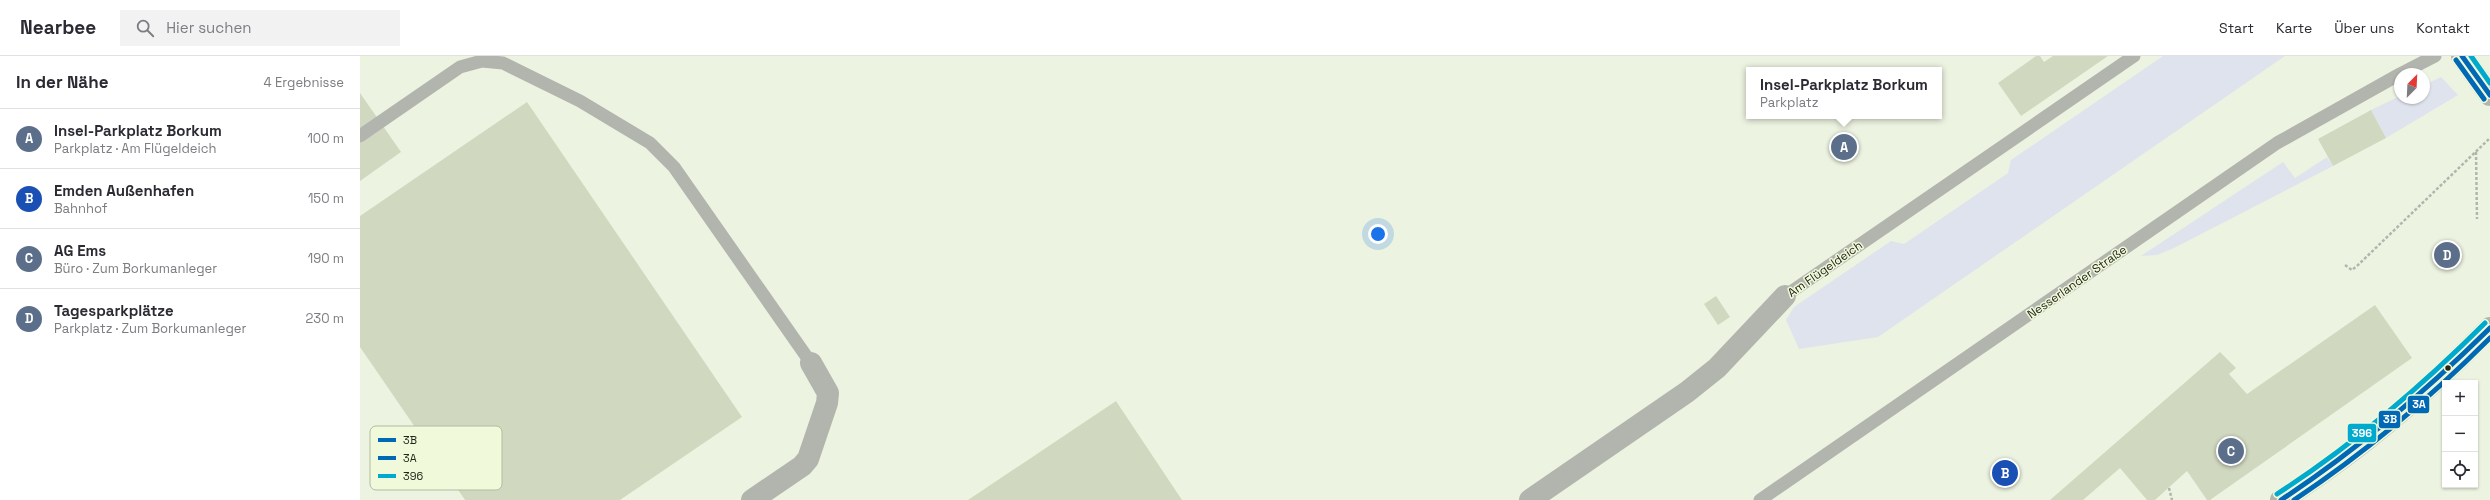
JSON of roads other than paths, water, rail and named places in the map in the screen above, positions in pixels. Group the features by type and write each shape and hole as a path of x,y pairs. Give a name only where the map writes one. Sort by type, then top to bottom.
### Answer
{"street":[{"path":"2462,56 2490,95"},
{"name":"Am Flügeldeich","path":"1530,500 1687,392 1717,368 1785,296"},
{"path":"2281,500 2319,477 2370,439 2450,369 2490,328"},
{"path":"752,500 802,466 812,451 828,393 811,363"}],"lane":[{"name":"Am Flügeldeich","path":"1785,296 2134,56"},
{"name":"Nesserlander Straße","path":"2412,68 2435,56"},
{"path":"360,136 460,67 482,61 503,63 526,73 580,101 650,143 674,167 811,363"},
{"name":"Nesserlander Straße","path":"1760,500 2277,143 2394,77"}],"place":[{"name":"Insel-Parkplatz Borkum","path":"1844,147"},
{"name":"Tagesparkplätze","path":"2447,255"},
{"name":"AG Ems","path":"2231,451"},
{"name":"Emden Außenhafen","path":"2005,473"}]}
